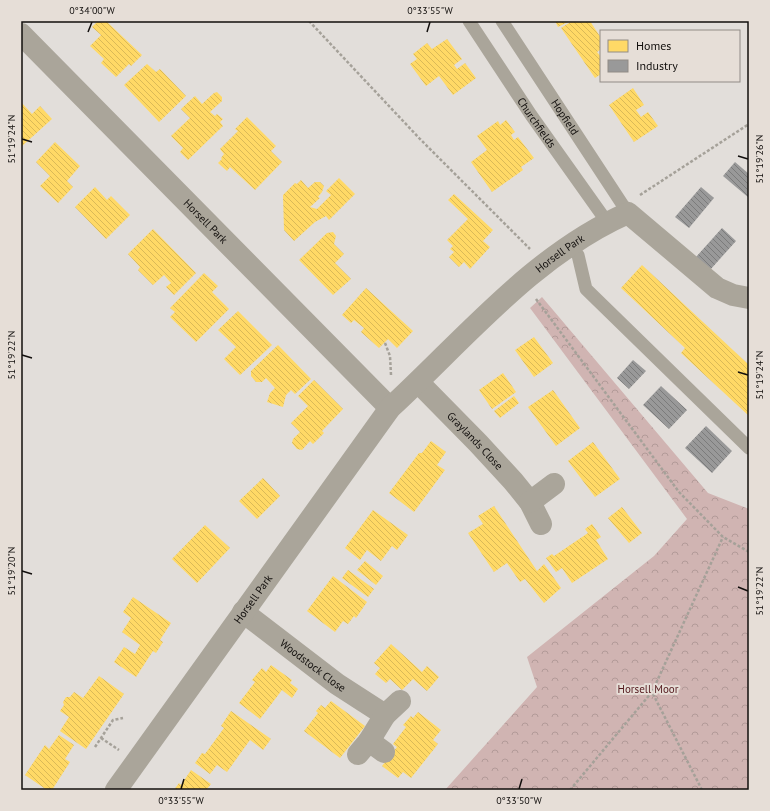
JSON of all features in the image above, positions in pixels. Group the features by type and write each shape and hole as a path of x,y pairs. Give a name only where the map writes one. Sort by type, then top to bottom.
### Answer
{"street":[{"name":"Horsell Park","path":"21,34 390,408"},
{"name":"Horsell Park","path":"116,790 390,408 491,310 544,264 626,209"},
{"path":"626,209 717,288 733,295 749,298"},
{"name":"Graylands Close","path":"418,382 513,481 530,502 541,524"},
{"path":"530,502 554,484"},
{"name":"Woodstock Close","path":"243,612 337,684 393,708 370,749"}],"lane":[{"name":"Churchfields","path":"469,21 531,115 607,222"},
{"name":"Hopfield","path":"502,21 626,209"},
{"path":"570,246 578,255 586,289 749,448"}],"path":[{"path":"309,21 420,139 544,264"},
{"path":"626,209 749,124"},
{"path":"523,282 679,492 723,537 749,552"},
{"path":"570,790 652,692 723,537"},
{"path":"652,692 702,790"},
{"path":"95,747 113,720 123,718"}],"green space":[{"name":"Horsell Moor","path":"542,297 708,493 749,509 749,790 445,790 537,687 527,657 654,556 687,519 530,308"}],"building: Homes":[{"path":"98,21 106,21 142,55 131,66 129,64 116,77 101,63 104,59 90,46 101,35 92,27"},
{"path":"555,21 570,21 558,27"},
{"path":"572,21 590,21 600,36 600,50 597,52 600,56 600,75 595,78 561,28"},
{"path":"447,39 462,59 454,65 457,69 465,63 476,78 453,95 439,76 426,86 410,64 417,59 413,54 427,43 432,49"},
{"path":"147,64 156,72 160,69 186,96 159,122 124,85"},
{"path":"633,88 644,105 636,110 641,117 648,112 658,126 634,142 609,105"},
{"path":"217,92 222,97 222,101 210,112 215,116 217,114 223,119 220,122 223,126 188,160 180,152 183,148 171,136 190,118 181,109 195,96 202,104"},
{"path":"21,102 32,114 40,106 52,119 21,147"},
{"path":"247,117 276,146 271,151 282,162 255,190 230,167 227,171 218,163 224,154 220,149 238,131 235,129"},
{"path":"506,120 515,132 511,135 514,140 518,137 534,158 521,167 523,170 492,192 471,162 487,150 477,136 498,121 500,125"},
{"path":"55,142 80,166 67,181 73,187 58,203 40,186 50,176 36,162"},
{"path":"339,178 355,194 329,220 326,216 315,222 294,241 284,230 283,195 295,183 297,184 301,180 308,188 315,182 320,182 324,186 318,197 320,198 310,207 317,209 331,195 326,191"},
{"path":"95,187 107,200 111,196 130,215 106,239 75,207"},
{"path":"454,194 493,230 483,241 490,247 470,269 464,262 459,267 449,257 454,252 450,249 453,246 447,240 468,219 448,200"},
{"path":"153,229 196,273 174,295 166,287 171,283 164,275 153,285 138,270 140,267 128,254"},
{"path":"333,232 336,236 334,244 344,254 335,263 351,279 333,295 299,260 327,233"},
{"path":"642,265 749,365 749,416 681,353 685,348 621,288"},
{"path":"204,273 218,286 212,292 229,309 196,342 170,317 175,312 170,308"},
{"path":"366,288 413,331 397,348 388,339 379,348 361,332 364,328 354,320 351,323 342,315"},
{"path":"238,311 272,345 240,375 224,359 236,347 218,330"},
{"path":"534,337 553,363 534,377 515,350"},
{"path":"278,345 311,379 295,394 291,390 286,395 283,407 267,402 270,393 275,388 266,378 262,382 256,382 251,376 251,371"},
{"path":"503,373 516,392 492,409 479,390"},
{"path":"314,380 343,409 322,431 324,433 313,444 310,441 302,450 297,449 292,443 293,439 300,432 291,423 308,406 298,396"},
{"path":"553,390 580,428 556,446 528,407"},
{"path":"514,396 519,403 500,418 494,411"},
{"path":"431,441 446,452 437,465 445,470 414,512 389,493 419,453 422,453"},
{"path":"593,442 620,479 595,497 568,461"},
{"path":"263,478 280,496 257,519 239,501"},
{"path":"494,506 537,571 544,564 561,588 544,603 525,579 520,582 507,563 494,572 468,533 483,524 478,516"},
{"path":"622,507 642,533 629,543 608,518"},
{"path":"373,510 408,535 397,550 392,546 381,561 367,550 360,560 345,548"},
{"path":"592,524 601,537 596,540 608,559 572,583 562,568 556,572 546,558 552,554 554,556 588,533 585,529"},
{"path":"205,525 230,548 197,583 172,559"},
{"path":"365,561 383,576 376,585 357,570"},
{"path":"348,570 374,589 368,597 342,578"},
{"path":"333,576 367,602 356,618 354,616 348,624 343,621 335,632 307,611"},
{"path":"133,597 171,623 160,640 163,642 156,653 153,651 136,677 114,662 124,647 135,654 140,645 122,632 131,618 123,612"},
{"path":"391,644 422,672 427,666 439,677 427,691 413,679 402,690 390,679 386,683 375,674 380,668 374,663"},
{"path":"271,665 292,680 290,683 298,689 292,698 282,690 260,719 239,703 255,682 252,680 262,668 266,672"},
{"path":"99,676 124,694 86,749 60,731 69,717 60,711 64,705 63,702 66,697 70,697 74,692 83,698"},
{"path":"331,701 365,726 340,758 304,731 318,713 316,711 321,705 325,708"},
{"path":"231,711 271,739 263,750 250,740 227,772 217,765 210,774 195,763 202,753 205,754 224,728 221,726"},
{"path":"418,712 441,730 433,740 438,744 411,778 403,772 398,778 382,766 397,747 393,744 406,727 403,725 411,716 413,718"},
{"path":"59,735 74,745 65,759 70,762 52,790 47,790 25,775 45,745 49,749"},
{"path":"191,770 211,784 206,790 174,790 179,783 181,785"}],"building: Industry":[{"path":"735,162 749,174 749,198 723,176"},
{"path":"701,187 714,198 689,228 675,217"},
{"path":"722,228 736,241 710,270 696,257"},
{"path":"633,360 646,371 629,389 617,378"},
{"path":"661,386 687,410 669,429 643,405"},
{"path":"706,426 732,451 712,473 685,448"}]}
